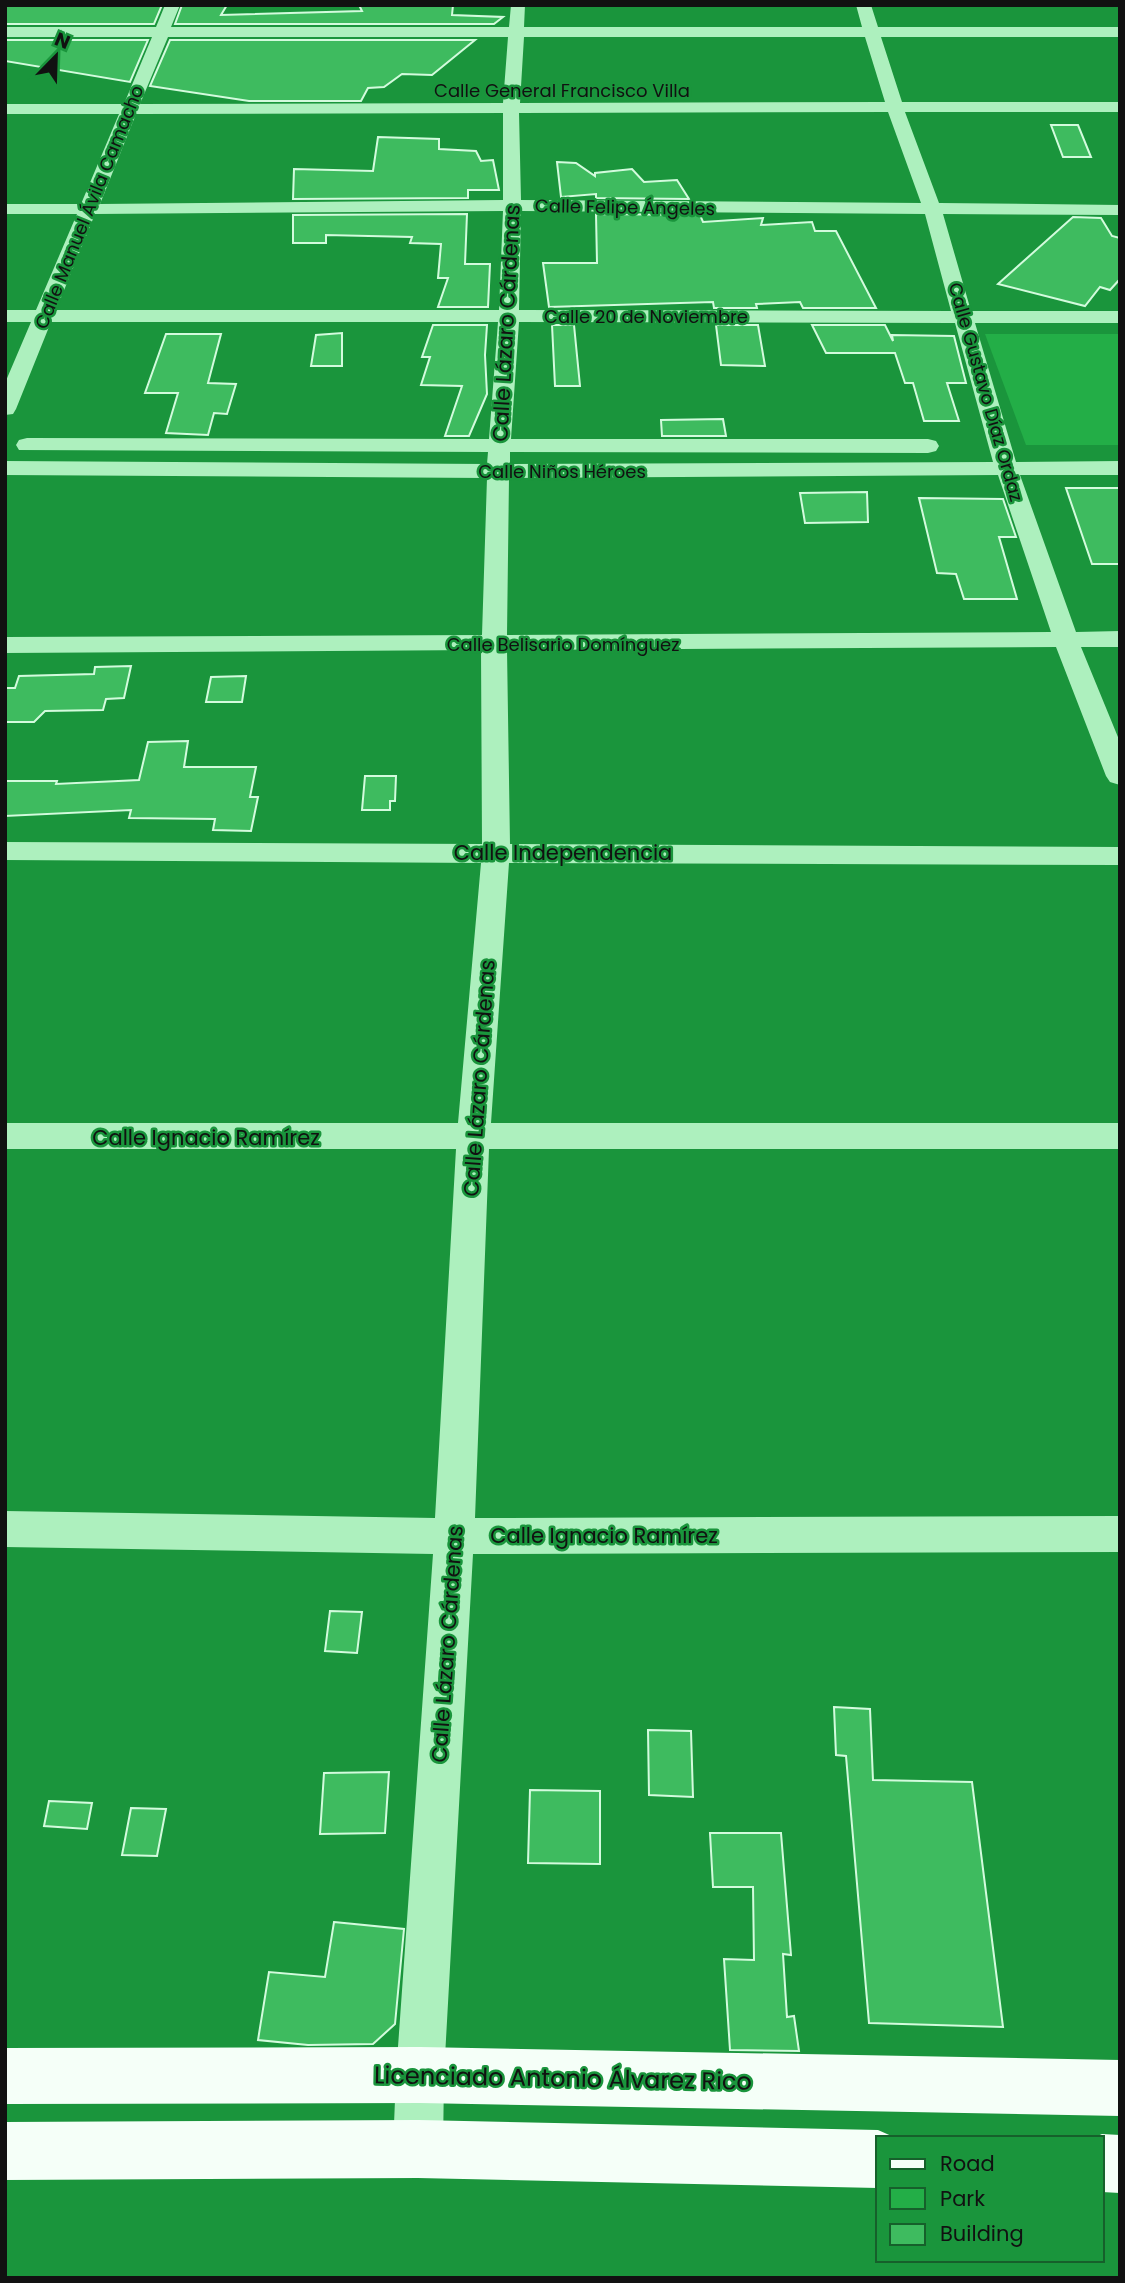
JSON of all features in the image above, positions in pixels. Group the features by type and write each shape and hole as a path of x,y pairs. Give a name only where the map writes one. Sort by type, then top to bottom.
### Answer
{"main road":[{"name":"Licenciado Antonio Álvarez Rico","path":"5,2076 420,2075 1120,2088"},
{"path":"5,2151 418,2150 876,2159"}],"street":[{"name":"Calle Manuel Ávila Camacho","path":"5,409 173,5"},
{"name":"Calle Gustavo Díaz Ordaz","path":"863,5 895,108 933,210 1006,468 1066,640 1120,776"},
{"path":"5,32 162,32 517,18 871,31 1120,32"},
{"name":"Calle Lázaro Cárdenas","path":"418,2150 420,2075 454,1536 472,1137 496,851 494,645 499,458 509,315 511,110 517,18"},
{"name":"Calle General Francisco Villa","path":"5,109 1120,107"},
{"name":"Calle Felipe Ángeles","path":"5,209 512,205 1120,210"},
{"name":"Calle 20 de Noviembre","path":"5,316 1120,317"},
{"name":"Calle Niños Héroes","path":"5,445 499,458 1120,468"},
{"name":"Calle Niños Héroes","path":"5,468 945,446"},
{"path":"972,446 1026,447"},
{"path":"1052,447 1120,448"},
{"name":"Calle Belisario Domínguez","path":"5,645 494,645 1120,639"},
{"name":"Calle Independencia","path":"5,851 496,851 1120,856"},
{"name":"Calle Ignacio Ramírez","path":"5,1136 1120,1136"},
{"name":"Calle Ignacio Ramírez","path":"5,1529 454,1536 1120,1534"}],"green space":[{"path":"985,334 1120,334 1120,445 1026,445"}],"building":[{"path":"5,5 162,5 154,24 5,24"},
{"path":"182,5 227,5 221,15 362,11 359,5 453,5 452,15 503,17 494,24 175,24"},
{"path":"5,40 148,40 130,82 5,61"},
{"path":"170,40 475,40 432,75 402,74 384,87 368,88 361,101 249,101 150,86"},
{"path":"1051,125 1078,125 1091,157 1063,157"},
{"path":"378,137 439,139 439,149 476,151 481,161 493,160 499,190 468,190 468,198 293,199 294,169 373,171"},
{"path":"557,162 576,163 595,176 595,173 632,169 644,182 677,180 689,199 596,198 596,194 561,197"},
{"path":"467,214 465,264 490,264 488,307 438,307 448,278 438,278 441,244 410,243 412,237 326,235 326,243 293,243 293,215"},
{"path":"596,214 700,215 703,222 763,218 761,225 812,222 815,231 836,231 876,308 803,308 800,302 756,304 757,308 714,308 713,302 549,307 543,263 597,263"},
{"path":"1073,217 1101,218 1112,236 1120,238 1120,279 1110,290 1100,287 1085,306 998,284"},
{"path":"433,325 487,325 487,394 469,436 445,436 462,386 421,385 430,357 422,357"},
{"path":"552,325 574,325 580,386 555,386"},
{"path":"716,325 758,325 765,366 721,365"},
{"path":"812,325 885,325 893,341 892,335 954,336 966,383 947,383 959,421 924,421 913,383 905,383 895,353 826,353"},
{"path":"342,333 342,366 311,366 316,335"},
{"path":"166,334 221,334 208,383 236,384 227,414 214,413 208,435 166,433 178,393 145,393"},
{"path":"723,419 726,436 662,436 661,420"},
{"path":"1066,488 1120,488 1120,564 1092,564"},
{"path":"867,492 868,522 805,523 800,493"},
{"path":"919,498 1003,499 1016,537 999,537 1017,599 964,599 956,574 937,573"},
{"path":"131,666 124,698 106,699 103,710 45,711 34,722 5,722 5,688 15,688 19,676 94,674 95,667"},
{"path":"246,676 242,702 206,702 211,677"},
{"path":"188,741 184,767 256,767 250,797 258,797 251,831 213,830 215,819 129,818 131,810 5,816 5,781 57,781 56,784 139,780 148,742"},
{"path":"365,776 396,776 395,801 390,801 390,810 362,810"},
{"path":"330,1611 362,1612 357,1653 325,1651"},
{"path":"834,1707 870,1709 873,1780 972,1782 1003,2027 869,2023 846,1756 836,1755"},
{"path":"648,1730 691,1731 693,1797 649,1795"},
{"path":"389,1772 385,1833 320,1834 324,1773"},
{"path":"530,1790 600,1791 600,1864 528,1863"},
{"path":"49,1801 92,1803 87,1829 44,1826"},
{"path":"131,1808 166,1809 157,1856 122,1855"},
{"path":"710,1833 781,1833 791,1955 783,1954 787,2017 794,2016 799,2051 730,2050 724,1959 754,1960 753,1887 713,1887"},
{"path":"334,1922 404,1929 395,2024 373,2044 308,2045 258,2040 269,1972 325,1977"}]}
